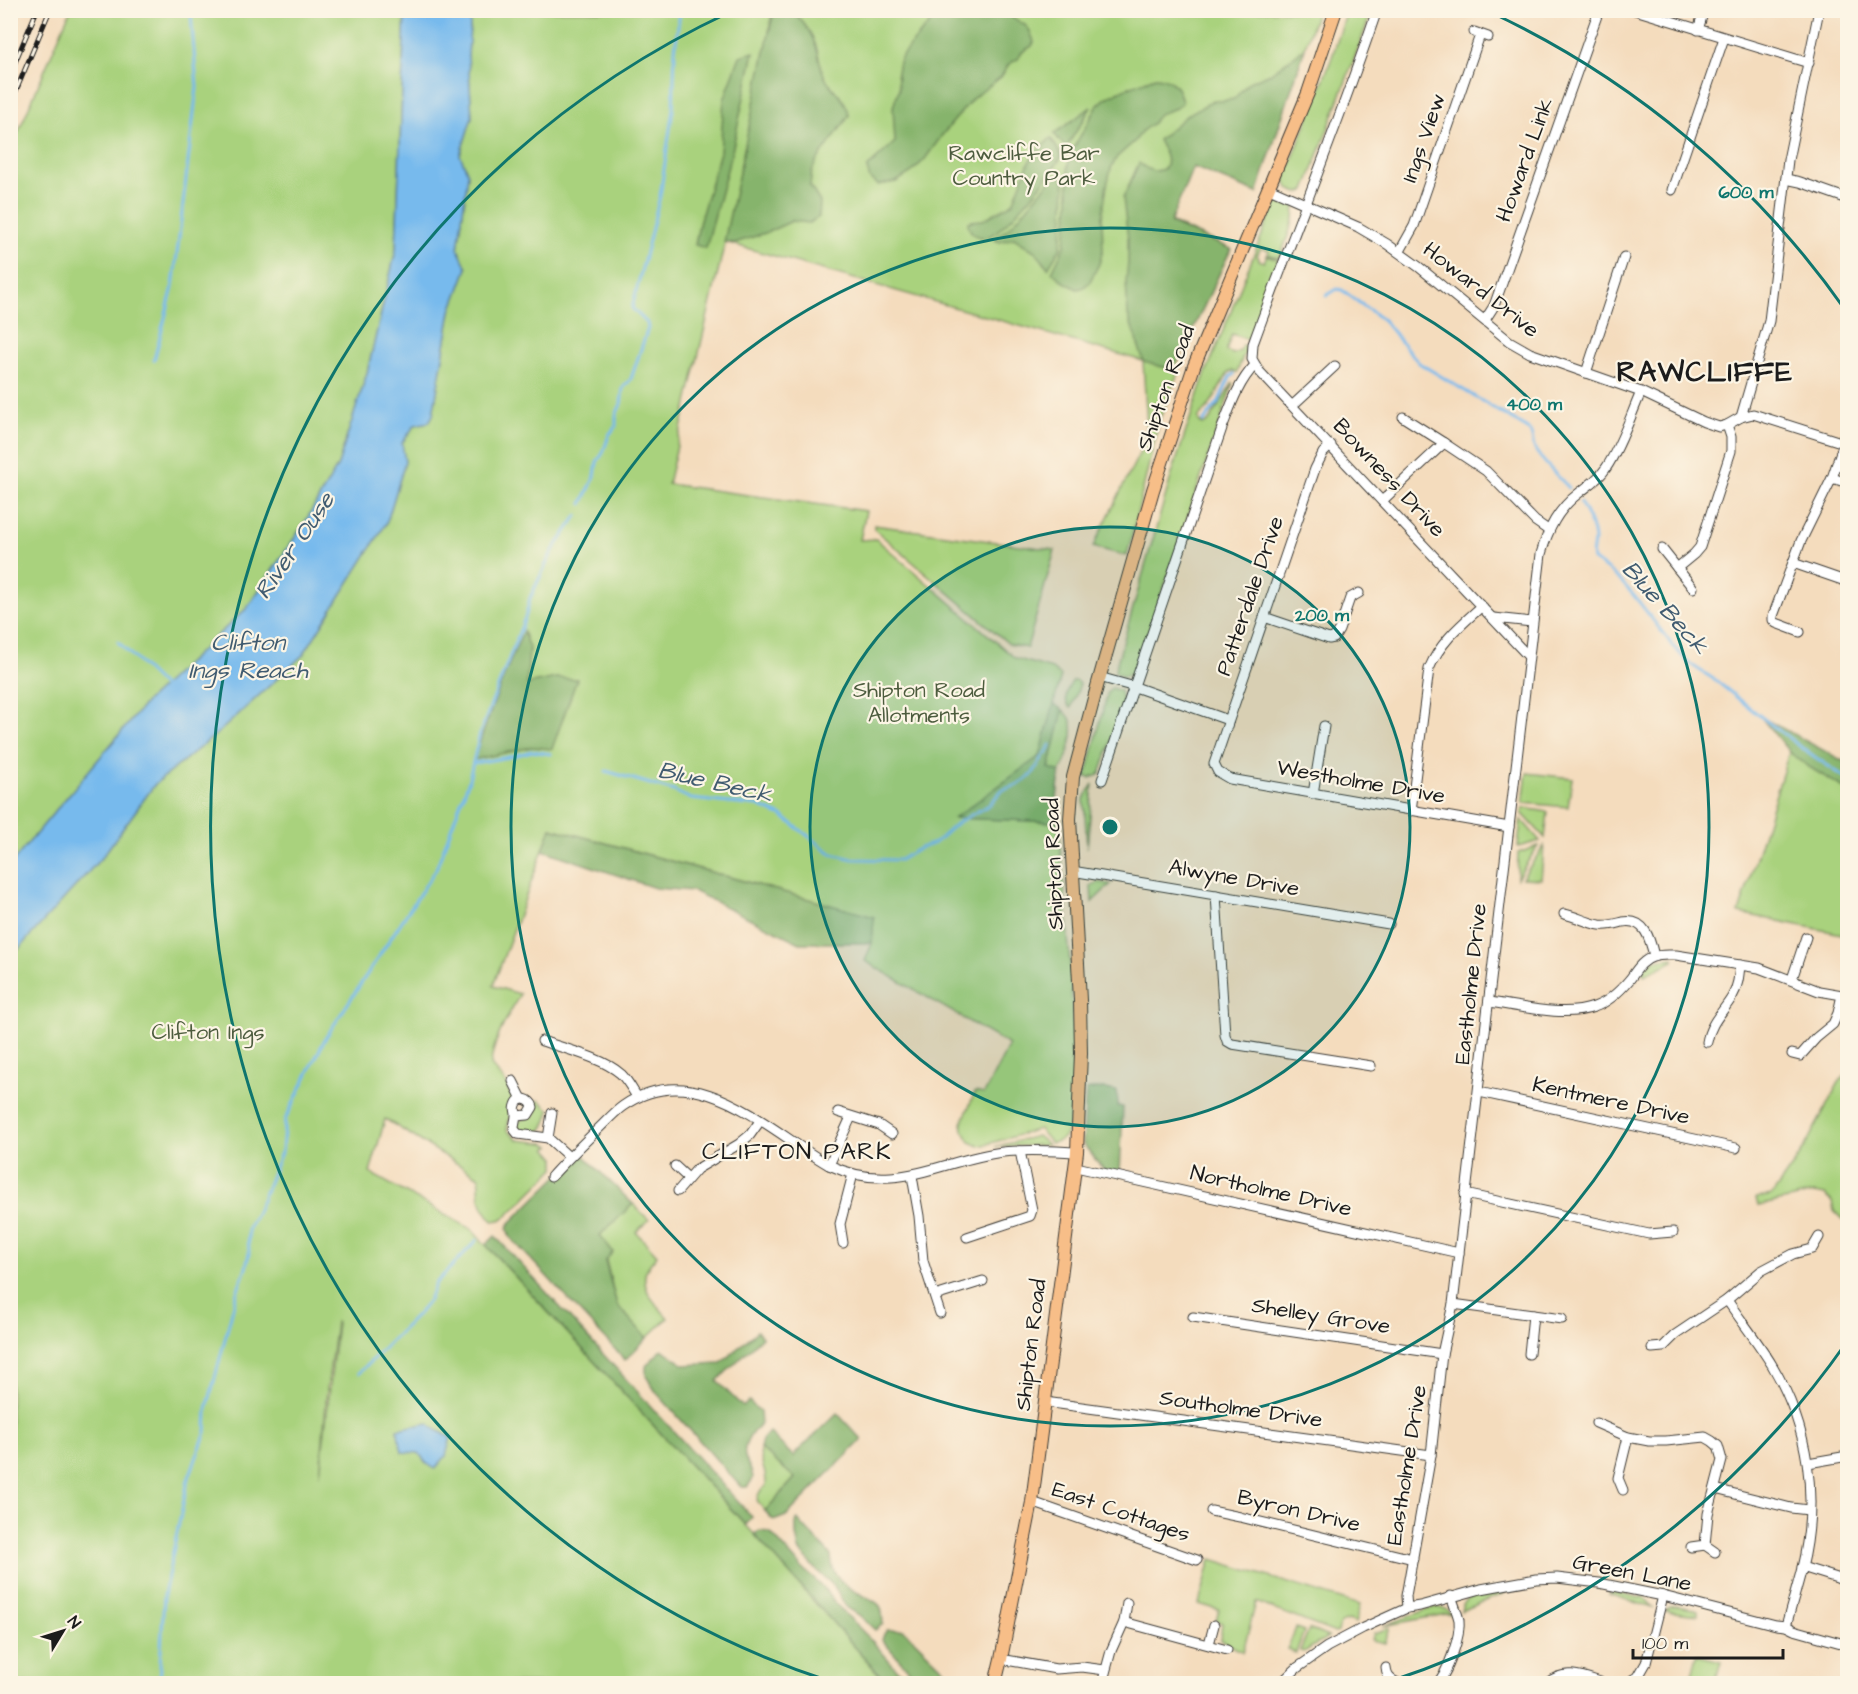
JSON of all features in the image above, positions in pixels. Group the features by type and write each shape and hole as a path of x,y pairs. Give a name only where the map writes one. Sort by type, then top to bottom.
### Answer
{"main road":[{"name":"Shipton Road","path":"995,1683 1032,1502 1076,1167 1081,1068 1080,1000 1070,819 1073,777 1099,677 1153,490 1194,366 1308,93 1336,10"}],"street":[{"path":"1102,780 1222,428 1237,389 1254,365 1253,344 1377,10"},
{"name":"Howard Link","path":"1485,320 1494,306 1599,10"},
{"path":"1635,10 1809,63"},
{"path":"1698,30 1704,10"},
{"path":"1741,417 1769,321 1788,160 1819,10"},
{"name":"Ings View","path":"1400,251 1414,226 1481,35"},
{"path":"1672,190 1724,38"},
{"path":"1786,179 1848,199"},
{"name":"Howard Drive","path":"1269,188 1358,227 1400,251 1509,341 1530,353 1641,392 1704,422 1719,427 1727,425"},
{"path":"1586,373 1624,257"},
{"name":"Bowness Drive","path":"1254,365 1528,656"},
{"path":"1293,405 1335,366"},
{"name":"Eastholme Drive","path":"1407,1608 1406,1596 1431,1455 1442,1354 1453,1304 1541,554 1548,530 1559,513 1608,466 1641,392"},
{"path":"1677,568 1694,554 1703,539 1731,451 1731,437 1727,425 1748,414 1758,415 1844,443"},
{"path":"1403,417 1486,471 1535,521 1548,530"},
{"path":"1800,632 1773,620 1801,541 1832,478 1848,431"},
{"path":"1382,501 1444,443"},
{"name":"Patterdale Drive","path":"1214,764 1314,469 1323,453 1331,445"},
{"path":"1832,478 1848,483"},
{"path":"1662,549 1693,588"},
{"path":"1793,563 1848,582"},
{"path":"1264,616 1329,639 1334,638 1351,594"},
{"path":"1411,812 1429,669 1437,651 1482,606"},
{"path":"1494,618 1532,622"},
{"path":"1099,677 1135,687 1228,720"},
{"path":"1312,794 1324,726"},
{"name":"Westholme Drive","path":"1214,764 1218,772 1230,779 1411,812 1509,827"},
{"name":"Alwyne Drive","path":"1072,871 1389,924"},
{"path":"1216,895 1227,1041 1232,1044 1371,1066"},
{"path":"1570,913 1608,926 1633,921 1647,932 1654,956"},
{"path":"1791,979 1806,937"},
{"path":"1489,1002 1565,1011 1594,1007 1617,993 1642,964 1654,956 1676,955 1740,965 1771,971 1819,991 1845,996 1833,1024 1816,1038 1798,1058"},
{"path":"1707,1042 1705,1029 1732,998 1737,988 1740,965"},
{"path":"542,1041 613,1068 626,1080 637,1097"},
{"path":"513,1081 522,1099"},
{"path":"551,1177 568,1157 621,1106 649,1092 675,1088 688,1089 725,1101 829,1165 853,1174 885,1178 912,1176 984,1156 1020,1150 1077,1152"},
{"name":"Kentmere Drive","path":"1479,1092 1736,1148"},
{"path":"516,1116 528,1115 533,1107 532,1102 522,1099 518,1101 515,1106 514,1130 518,1134 550,1140 568,1157"},
{"path":"550,1140 552,1113"},
{"path":"838,1113 879,1125 892,1134"},
{"path":"829,1165 851,1117"},
{"path":"678,1191 688,1178 707,1162 750,1135 760,1121"},
{"path":"967,1237 1030,1216 1032,1210 1020,1150"},
{"path":"675,1166 688,1178"},
{"name":"Northolme Drive","path":"1076,1167 1459,1253"},
{"path":"843,1243 840,1224 853,1174"},
{"path":"912,1176 919,1216 923,1261 940,1313"},
{"path":"1465,1194 1649,1234 1673,1232"},
{"path":"1652,1348 1663,1347 1675,1335 1727,1300 1761,1271 1793,1254 1812,1249 1819,1237"},
{"path":"935,1296 984,1281"},
{"path":"1727,1300 1767,1357 1780,1380 1798,1422 1808,1463 1808,1531 1802,1567 1785,1626"},
{"path":"1453,1304 1562,1319"},
{"path":"1529,1354 1533,1315"},
{"name":"Shelley Grove","path":"1193,1317 1442,1354"},
{"name":"Southolme Drive","path":"1045,1402 1431,1455"},
{"path":"1596,1423 1628,1437 1649,1441 1705,1437 1718,1446 1722,1460 1708,1514 1705,1545"},
{"path":"1623,1490 1618,1479 1628,1437"},
{"path":"1808,1463 1848,1456"},
{"path":"1715,1489 1791,1508 1809,1510"},
{"name":"East Cottages","path":"1032,1502 1197,1560"},
{"name":"Byron Drive","path":"1211,1511 1413,1559"},
{"path":"1692,1547 1705,1545 1715,1552"},
{"path":"1802,1567 1848,1583"},
{"name":"Green Lane","path":"1280,1683 1327,1647 1407,1608 1505,1583 1557,1578 1599,1582 1663,1596 1785,1626 1848,1645"},
{"path":"1436,1683 1445,1673 1459,1625 1451,1596"},
{"path":"1626,1683 1638,1677 1646,1663 1663,1596"},
{"path":"1102,1683 1111,1651 1124,1622 1126,1603"},
{"path":"1124,1622 1227,1650"},
{"path":"1209,1644 1214,1625"},
{"path":"1001,1659 1056,1669 1082,1667 1105,1670"},
{"path":"1386,1668 1391,1681 1400,1683"},
{"path":"1546,1683 1556,1676 1565,1674 1606,1683"}],"green space":[{"path":"774,10 1317,11 1257,193 1193,166 1170,222 1231,249 1174,369 1179,371 1160,418 1127,556 1093,547 1140,452 1147,428 1143,361 725,242 668,484 866,511 860,540 876,539 1015,658 1052,669 1061,676 1040,756 955,818 1058,822 1069,948 1073,1043 1071,1105 1065,1136 1051,1143 1039,1129 979,1146 970,1142 962,1123 975,1092 984,1094 1009,1045 865,961 872,943 874,917 551,828 493,986 520,994 494,1047 491,1065 506,1083 513,1101 507,1130 518,1140 545,1143 550,1146 547,1148 555,1157 555,1168 508,1215 493,1221 484,1210 480,1200 479,1177 385,1119 370,1173 471,1229 754,1534 887,1683 11,1683 10,957 103,856 155,784 219,732 303,655 387,522 405,462 401,443 415,425 429,422 433,415 451,311 467,268 458,249 468,174 460,155 472,117 468,56 471,11 772,11 769,32","holes":["337,1323 320,1475 327,1390"]},
{"path":"774,10 792,11 807,29 816,46 824,76 844,101 849,116 812,171 810,186 820,202 819,217 809,223 792,221 735,243 724,242"},
{"path":"70,11 405,11 396,250 367,373 338,465 304,524 247,608 148,700 11,864 11,149"},
{"path":"940,11 1002,11 1025,25 1034,42 1022,52 1018,59 1009,64 1001,77 973,98 912,172 896,182 878,185 870,179 867,169 895,142 893,107 899,89 897,72 899,62 903,54"},
{"path":"1347,11 1372,11 1306,188 1298,193 1289,188 1285,178 1331,60"},
{"path":"1305,48 1257,193 1193,167 1170,223 1231,249 1174,370 1144,362 1128,315 1126,282 1128,239 1123,198 1139,163 1152,170 1158,171 1165,168 1166,157 1158,140 1187,115 1214,100 1234,99 1249,82 1271,73"},
{"path":"754,52 732,151 706,248 695,245 720,152 724,100 740,56"},
{"path":"1155,77 1166,79 1174,84 1182,103 1176,108 1159,114 1153,123 1117,157 1111,168 1107,185 1102,218 1103,250 1099,264 1089,283 1077,289 1052,272 1065,245 1070,154 1098,105 1124,89"},
{"path":"1091,107 1088,112 1066,148 1054,134"},
{"path":"1051,138 1062,156 1038,189 995,233 986,238 974,234 968,222 983,220 1013,203 1029,162"},
{"path":"1059,175 1065,181 1061,247 1048,268 1036,252 1014,238 1000,242 995,240 1010,227 1051,180"},
{"path":"1279,201 1295,207 1294,218 1280,258 1268,254 1269,251 1261,248 1257,256 1264,262 1267,255 1279,260 1249,340 1232,334 1226,351 1233,354 1240,351 1242,345 1247,347 1237,372 1229,372 1209,406 1198,418 1203,425 1209,421 1233,383 1135,673 1124,677 1115,670 1171,477 1201,385 1274,205"},
{"name":"Shipton Road Allotments","path":"874,525 1055,550 1027,648 1009,644 874,529"},
{"path":"523,631 529,648 527,684 556,678 577,679 552,749 532,747 473,760 502,681"},
{"path":"1073,681 1080,684 1071,708 1068,705 1066,694"},
{"path":"1112,688 1120,691 1122,700 1125,701 1100,774 1091,778 1086,777 1108,691"},
{"path":"1054,704 1063,710 1049,768 1060,772 1057,799 1058,822 954,818 1040,756"},
{"path":"1063,710 1072,724 1072,738 1060,772 1049,769"},
{"path":"1761,717 1847,763 1847,790 1789,752"},
{"path":"1789,752 1847,790 1847,935 1739,913"},
{"path":"1527,773 1572,778 1568,807 1523,803"},
{"path":"1093,784 1087,848 1084,799"},
{"path":"1523,808 1548,812 1545,838 1522,813"},
{"path":"1521,819 1540,841 1518,847"},
{"path":"551,828 874,917 872,943 800,943 693,891 655,888 543,850"},
{"path":"1538,846 1517,878 1518,853"},
{"path":"1544,846 1541,879 1522,878"},
{"path":"1098,882 1111,884 1092,902 1091,886"},
{"path":"1674,958 1674,961 1644,975 1642,970 1653,960"},
{"path":"1847,1072 1847,1145 1843,1145 1847,1170 1847,1221 1834,1211 1832,1202 1825,1195 1814,1193 1758,1206 1756,1198 1772,1195 1801,1154 1838,1084"},
{"path":"1097,1088 1117,1091 1118,1106 1123,1107 1120,1173 1104,1170 1083,1144 1086,1090"},
{"path":"539,1100 550,1110 546,1124 540,1132 530,1134 516,1128 518,1121 534,1116 537,1109 535,1104"},
{"path":"1037,1136 1048,1145 995,1147"},
{"path":"581,1153 633,1204 600,1235 613,1252 605,1261 617,1305 647,1338 625,1360 510,1237 507,1228"},
{"path":"633,1204 649,1220 636,1232 657,1255 646,1271 645,1285 651,1297 668,1318 647,1338 617,1306 600,1235"},
{"path":"495,1236 752,1517 746,1525 486,1245"},
{"path":"757,1331 762,1337 717,1381 743,1407 749,1401 760,1412 761,1423 748,1438 744,1452 753,1479 747,1487 741,1487 656,1392 646,1376 646,1366 662,1349 684,1365 721,1363"},
{"path":"837,1413 862,1440 786,1516 776,1520 772,1519 765,1511 795,1478 760,1448 762,1440 769,1432 793,1456"},
{"path":"760,1448 795,1478 765,1511 757,1500 759,1493 766,1485"},
{"path":"798,1520 831,1555 833,1569 840,1580 880,1606 883,1624 875,1630 859,1615 846,1607 833,1585 799,1550 796,1535"},
{"path":"760,1531 770,1532 801,1567 826,1590 834,1602 909,1683 887,1683 754,1534"},
{"path":"1211,1559 1360,1605 1355,1623 1349,1620 1340,1623 1338,1632 1335,1633 1256,1602 1243,1652 1220,1640 1222,1623 1216,1621 1219,1610 1199,1604"},
{"path":"1505,1588 1505,1593 1461,1611 1463,1605 1472,1596"},
{"path":"1612,1591 1645,1599 1653,1608 1608,1594"},
{"path":"1678,1606 1698,1610 1698,1615 1665,1611"},
{"path":"1435,1607 1451,1613 1383,1626"},
{"path":"1296,1628 1304,1631 1296,1653 1287,1650"},
{"path":"1390,1628 1385,1643 1372,1640 1374,1633"},
{"path":"1309,1629 1328,1637 1304,1652 1300,1651"},
{"path":"887,1630 904,1630 950,1675 974,1683 919,1683 882,1640"},
{"path":"1697,1655 1721,1661 1715,1683 1690,1683"}],"water":[{"path":"405,11 471,11 468,56 472,117 460,155 468,174 458,249 467,268 451,311 433,415 429,422 415,425 402,443 405,462 387,522 303,655 219,732 155,784 103,856 11,957 11,864 148,700 247,608 304,524 338,465 367,373 396,250"},
{"path":"428,1423 451,1437 446,1456 435,1469 426,1463 419,1453 402,1452 397,1429"}],"waterway":[{"path":"582,504 595,476 597,462 603,453 609,435 616,426 616,415 621,404 623,388 631,379 648,328 647,323 632,308 660,196 673,109 675,50 680,10"},
{"path":"154,360 173,287 197,87 191,15"},
{"name":"Blue Beck","path":"1326,296 1337,289 1342,290 1383,320 1419,363 1528,429 1536,451 1569,488"},
{"name":"Blue Beck","path":"1203,422 1218,403 1230,377 1234,374"},
{"name":"Blue Beck","path":"1580,502 1592,530 1593,560 1632,593 1686,660 1798,745 1848,779"},
{"path":"159,1684 164,1595 188,1480 206,1432 207,1409 237,1292 246,1268 249,1253 248,1229 282,1150 285,1120 326,1037 436,869 468,783 480,733 526,615 530,598 552,552 577,516"},
{"path":"118,642 164,687"},
{"name":"Blue Beck","path":"606,771 674,791 691,799 758,806 782,816 832,854 853,859 900,860 920,848 935,843 957,823 989,805 1002,790 1018,785 1032,775 1050,745"},
{"name":"Blue Beck","path":"474,763 532,751 551,754"},
{"path":"359,1373 419,1313 429,1300 435,1284 477,1240"}],"railway":[{"path":"10,74 37,10"},
{"path":"10,105 50,10"}],"district":[{"name":"RAWCLIFFE","path":"1705,372"},
{"name":"CLIFTON PARK","path":"797,1152"}],"park label":[{"name":"Rawcliffe Bar Country Park","path":"1024,166"},
{"name":"Clifton Ings","path":"208,1032"}],"water label":[{"name":"River Ouse","path":"295,546"},
{"name":"Clifton Ings Reach","path":"248,657"}]}
